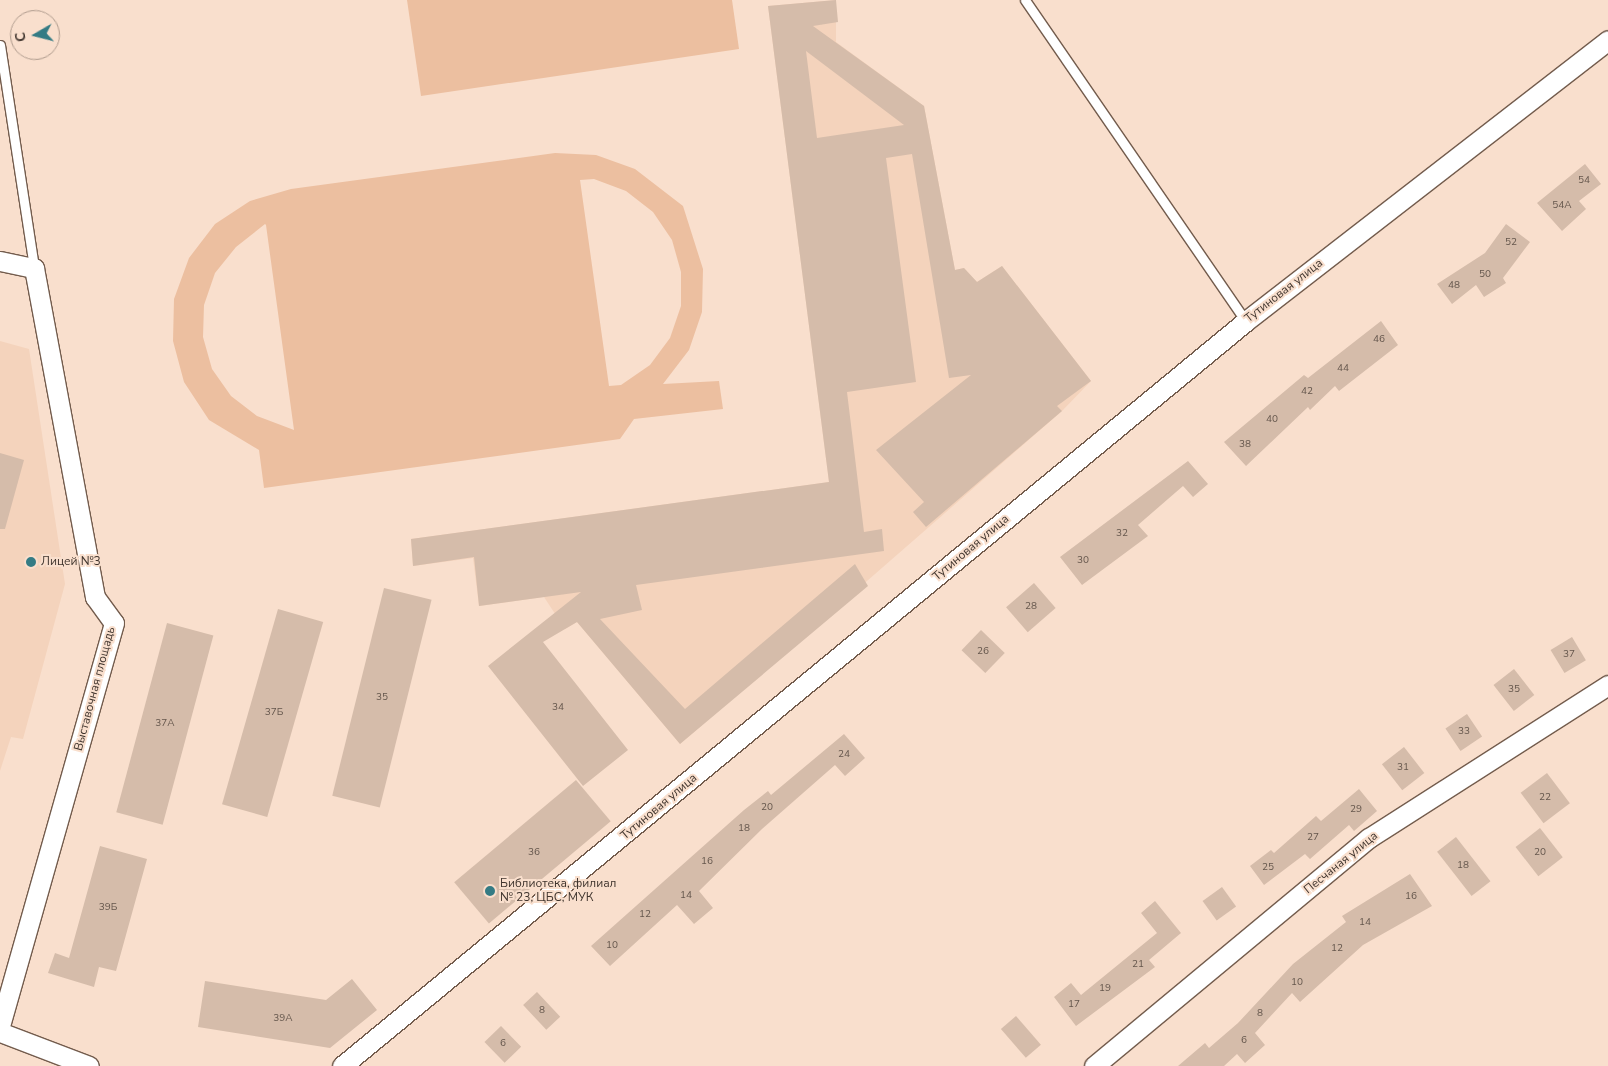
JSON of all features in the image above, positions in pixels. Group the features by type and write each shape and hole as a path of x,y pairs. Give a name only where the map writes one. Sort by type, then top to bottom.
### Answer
{"street":[{"name":"Тутиновая улица","path":"342,1066 1246,321 1608,40"},
{"path":"0,261 34,268"},
{"name":"Выставочная площадь","path":"0,1025 114,623 95,597 34,268"},
{"name":"Песчаная улица","path":"1094,1066 1369,838 1608,685"},
{"path":"0,1032 89,1066"}],"lane":[{"path":"1025,0 1246,321"},
{"path":"0,45 34,268"}],"shaded area":[{"path":"407,0 732,0 739,49 421,96"},
{"path":"836,0 836,42 924,106 955,270 964,268 977,282 1002,266 1091,381 1062,411 680,744 577,622 565,629 544,597 479,606 473,558 413,566 411,539 829,482 768,6"},
{"path":"555,153 596,155 635,169 683,206 703,269 702,312 689,350 663,384 719,381 723,409 634,419 620,439 264,488 259,450 209,420 184,382 173,341 174,299 189,258 215,224 250,201 291,189","holes":["594,179 626,191 653,212 672,240 681,272 681,306 670,338 650,365 621,385 609,386 580,180","266,225 294,430 257,416 231,396 212,369 203,337 204,305 215,273 236,247"]},
{"name":"Лицей №3","path":"0,341 29,349 65,584 23,739 11,737 0,771"}],"building":[{"path":"836,0 838,22 813,26 924,106 955,270 964,268 977,282 1002,266 1091,381 1057,406 1062,411 926,527 913,512 924,502 876,450 971,375 949,378 912,154 886,158 916,382 847,392 864,532 882,529 884,551 636,585 642,610 600,619 685,709 855,564 868,586 680,744 577,622 543,642 628,750 583,786 488,666 581,592 479,606 474,557 413,566 411,539 829,482 768,6","holes":["806,51 904,125 817,138"]},
{"path":"1585,164 1601,184 1579,201 1586,209 1562,231 1537,203"},
{"path":"1506,224 1530,242 1503,278 1506,283 1484,297 1476,285 1452,304 1437,284 1485,253"},
{"path":"1381,321 1398,345 1339,391 1335,386 1310,410 1308,407 1246,466 1224,442 1304,375 1308,378"},
{"path":"0,453 24,460 5,529 0,529"},
{"path":"1188,461 1208,484 1193,497 1183,486 1138,525 1148,536 1082,585 1060,557"},
{"path":"1034,583 1056,608 1028,632 1006,607"},
{"path":"384,588 432,600 380,807 332,796"},
{"path":"278,609 323,622 267,817 222,804"},
{"path":"167,623 213,635 163,825 116,812"},
{"path":"981,630 1005,653 985,673 962,650"},
{"path":"1572,637 1586,660 1564,673 1551,650"},
{"path":"1514,669 1534,695 1514,711 1494,685"},
{"path":"1467,714 1482,736 1461,751 1445,729"},
{"path":"844,734 865,758 845,776 835,765 762,829 699,891 713,908 694,924 677,905 610,966 591,946 744,810 768,791 771,795"},
{"path":"1404,747 1424,773 1402,790 1382,764"},
{"path":"1547,773 1570,803 1544,823 1521,793"},
{"path":"576,780 611,821 489,924 454,882"},
{"path":"1359,789 1377,811 1354,831 1349,825 1310,859 1305,854 1264,885 1250,866 1271,850 1274,853 1316,816 1321,821"},
{"path":"1540,828 1563,857 1538,876 1516,847"},
{"path":"1456,837 1490,881 1472,896 1437,852"},
{"path":"100,846 147,859 116,971 99,967 94,987 48,973 55,953 69,958"},
{"path":"1410,874 1432,906 1363,945 1300,1002 1292,993 1255,1033 1265,1045 1245,1063 1237,1054 1224,1066 1178,1066 1205,1043 1209,1048 1238,1023 1293,964 1346,922 1342,916"},
{"path":"1222,887 1236,906 1217,921 1203,901"},
{"path":"1155,901 1181,933 1149,960 1155,967 1076,1026 1054,997 1071,983 1081,995 1157,933 1141,913"},
{"path":"352,979 377,1010 330,1048 198,1027 205,981 326,1000"},
{"path":"537,992 560,1017 546,1030 523,1005"},
{"path":"1016,1016 1041,1045 1026,1058 1001,1029"},
{"path":"501,1026 521,1047 505,1063 484,1042"}],"place":[{"name":"Лицей №3","path":"31,562"},
{"name":"Библиотека, филиал № 23, ЦБС, МУК","path":"490,891"}]}
